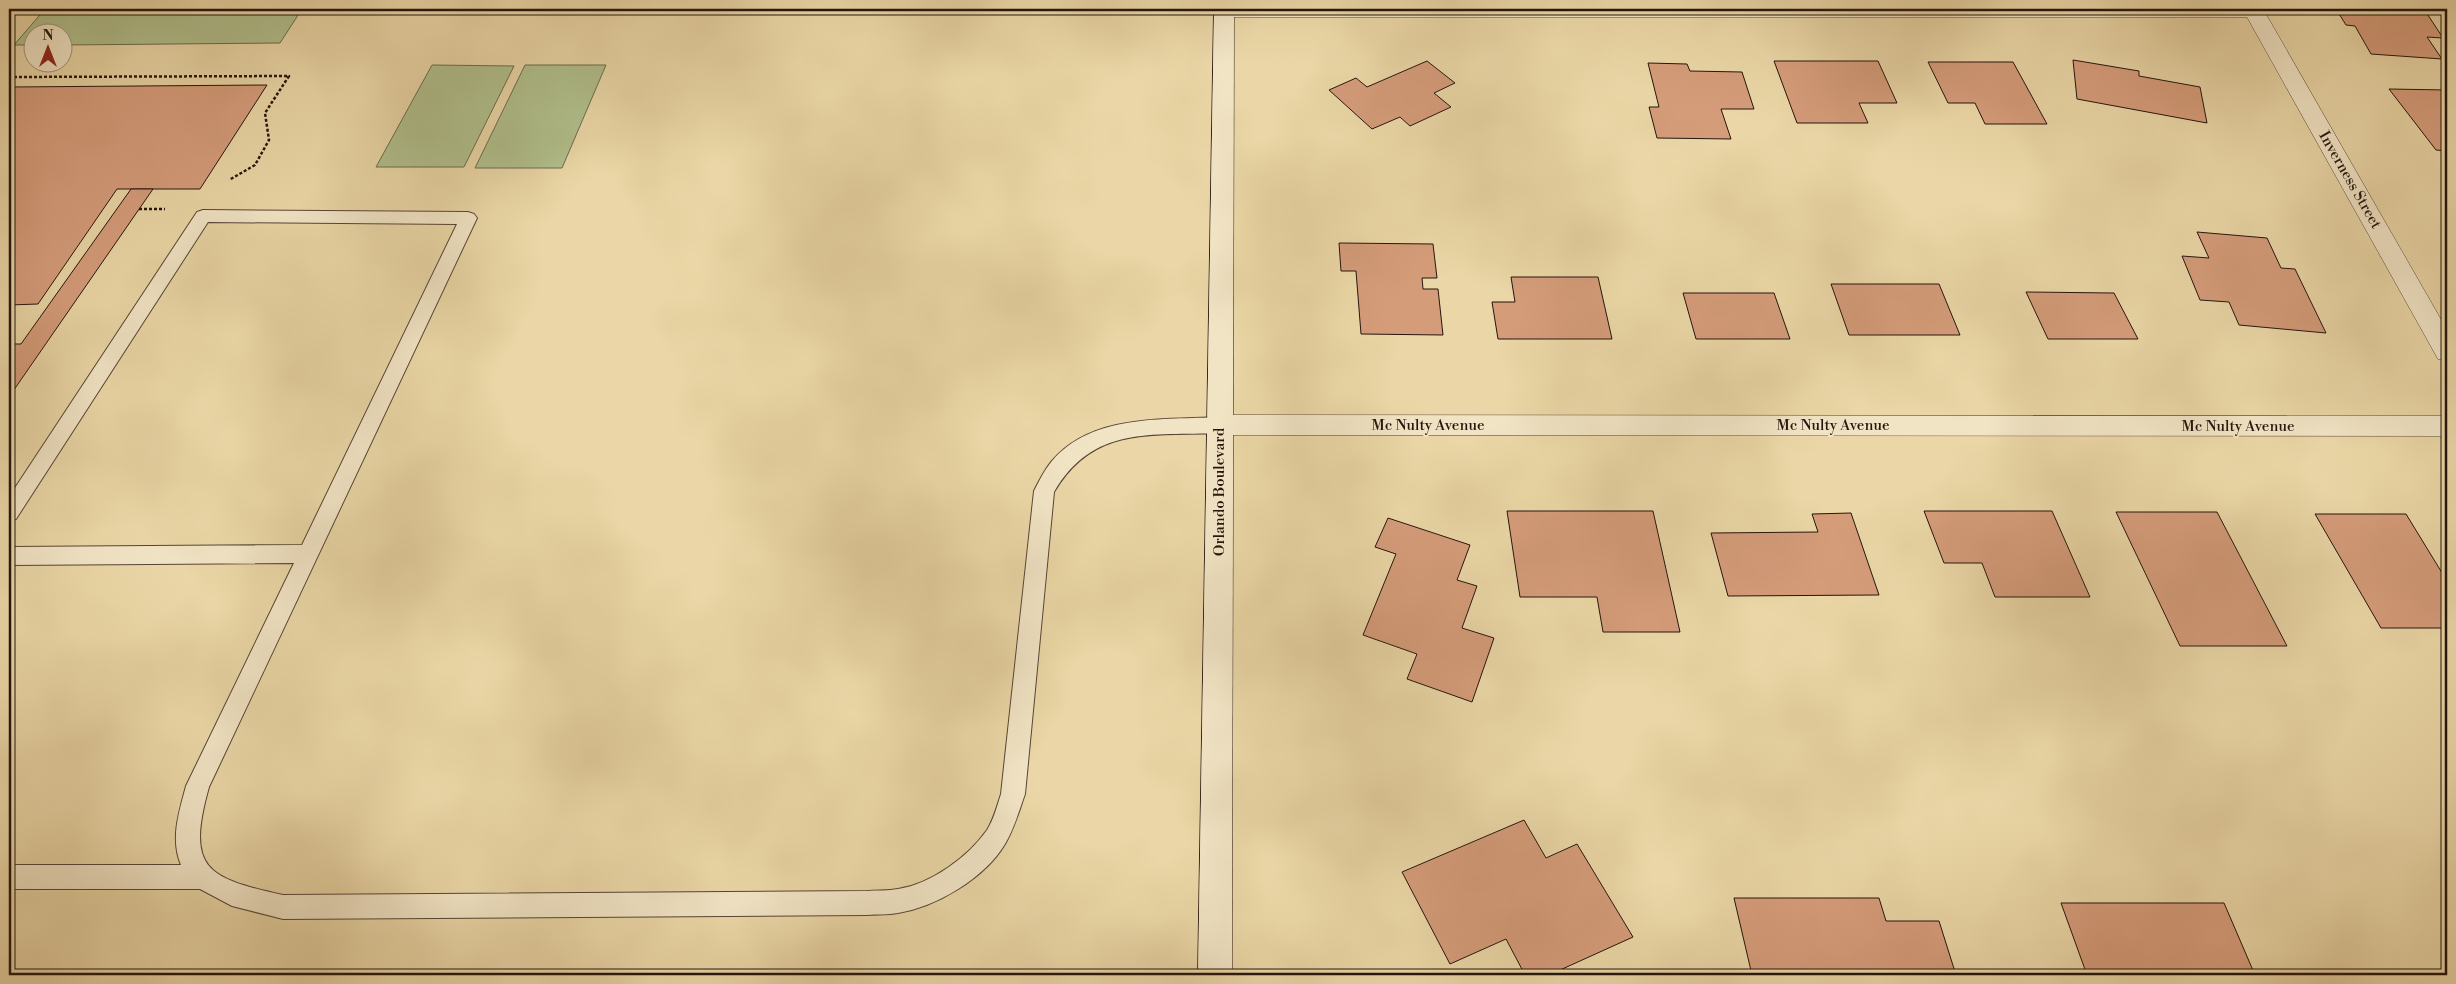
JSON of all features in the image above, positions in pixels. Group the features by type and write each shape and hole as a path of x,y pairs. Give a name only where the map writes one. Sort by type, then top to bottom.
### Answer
{"street":[{"path":"1224,10 2253,10"},
{"name":"Orlando Boulevard","path":"1215,975 1224,10"},
{"name":"Inverness Street","path":"2253,10 2447,352"},
{"name":"Mc Nulty Avenue","path":"1219,425 2447,426"}],"lane":[{"path":"9,513 203,216 468,218 198,786 190,808 187,830 188,856 200,877 221,890 247,900 283,907 867,903 900,901 924,893 967,867 985,851 1005,820 1013,794 1044,491 1048,480 1055,470 1078,449 1095,438 1142,428 1219,425"},
{"path":"9,556 308,554"},
{"path":"9,877 200,877"}],"path":[{"path":"9,77 289,76 265,112 269,140 255,165 222,184"},
{"path":"139,209 172,209"}],"green space":[{"path":"45,9 302,9 280,43 72,45 72,22 34,22"},
{"path":"22,36 22,45 14,45"},
{"path":"432,65 514,66 464,167 376,167"},
{"path":"525,65 606,65 562,168 475,168"}],"building":[{"path":"2336,9 2424,9 2443,38 2427,37 2442,59 2371,54 2355,26 2346,25"},
{"path":"2073,60 2139,71 2139,76 2200,87 2207,123 2077,99"},
{"path":"1427,61 1455,83 1434,93 1451,107 1410,126 1400,117 1372,129 1329,90 1356,78 1367,87"},
{"path":"1774,61 1878,61 1897,103 1859,103 1868,123 1797,123"},
{"path":"1928,62 2013,62 2047,124 1985,124 1975,103 1948,103"},
{"path":"1648,63 1687,64 1690,71 1742,72 1754,109 1721,109 1731,139 1657,138 1649,107 1659,107"},
{"path":"267,85 200,189 117,189 38,304 9,305 9,87"},
{"path":"2389,89 2447,90 2447,151 2436,150"},
{"path":"131,189 153,189 9,397 9,344 21,344"},
{"path":"2197,232 2267,238 2281,268 2295,269 2326,333 2239,325 2229,302 2200,300 2182,256 2209,258"},
{"path":"1339,243 1433,244 1437,278 1422,278 1423,289 1438,289 1443,335 1361,334 1356,271 1341,271"},
{"path":"1511,277 1598,277 1612,339 1498,339 1492,302 1515,302"},
{"path":"1831,284 1939,284 1960,335 1849,335"},
{"path":"2026,292 2114,293 2138,339 2048,339"},
{"path":"1683,293 1774,293 1790,339 1696,339"},
{"path":"1507,511 1653,511 1680,632 1603,632 1597,597 1520,597"},
{"path":"1924,511 2052,511 2090,597 1995,597 1982,563 1944,563"},
{"path":"2116,512 2217,512 2287,646 2180,646"},
{"path":"1851,513 1879,595 1728,596 1711,533 1818,532 1812,514"},
{"path":"2315,514 2406,514 2447,581 2447,628 2381,628"},
{"path":"1388,518 1470,545 1457,580 1477,586 1462,628 1494,638 1472,702 1407,679 1417,654 1363,635 1396,554 1375,547"},
{"path":"1524,820 1546,858 1577,844 1633,937 1549,975 1525,975 1506,939 1450,964 1402,872"},
{"path":"1734,898 1879,898 1886,921 1939,921 1956,975 1752,975"},
{"path":"2061,903 2224,903 2255,975 2087,975"}]}
